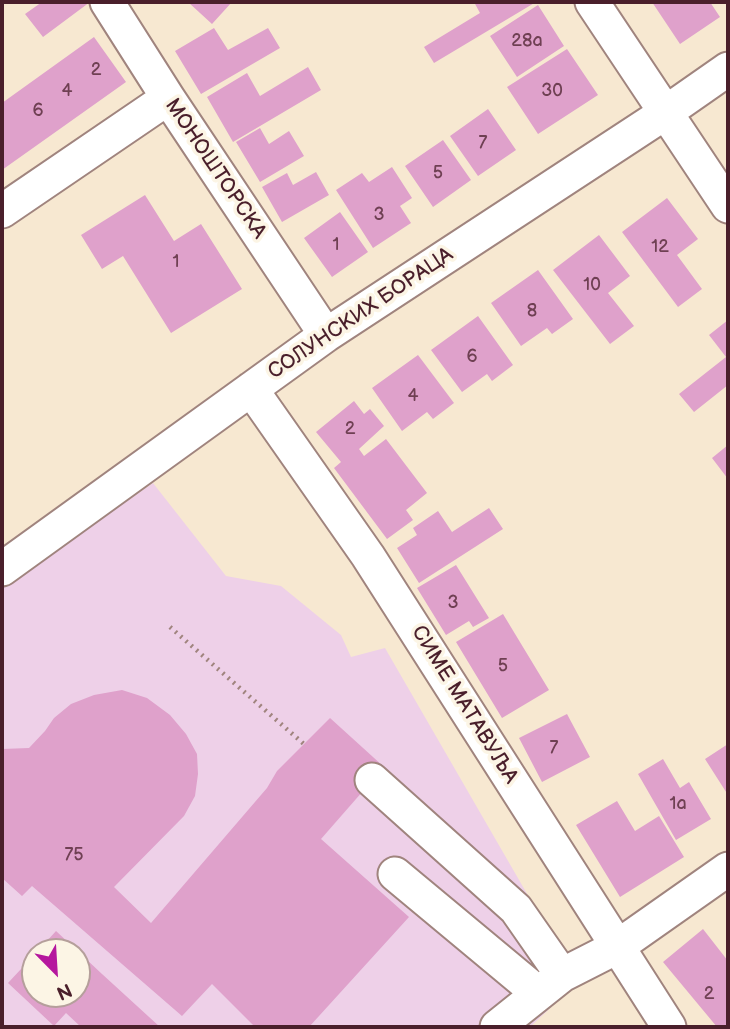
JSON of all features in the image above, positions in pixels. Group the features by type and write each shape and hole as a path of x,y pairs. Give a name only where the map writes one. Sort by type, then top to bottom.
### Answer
{"street":[{"name":"МОНОШТОРСКА","path":"107,2 326,335"},
{"path":"592,2 728,206"},
{"name":"СОЛУНСКИХ БОРАЦА","path":"2,569 326,335 728,69"},
{"path":"2,211 168,98"},
{"name":"СИМЕ МАТАВУЉА","path":"251,389 368,555 669,1027"},
{"path":"372,780 516,909 550,984"},
{"path":"496,1027 550,984 617,947 728,869"},
{"path":"395,874 550,984"}],"path":[{"path":"170,627 305,745"}],"shaded area":[{"path":"153,483 226,576 281,586 341,635 351,657 385,648 578,982 530,1027 2,1027 2,587"}],"building":[{"path":"42,2 90,2 43,37 25,14"},
{"path":"188,2 232,2 212,24"},
{"path":"474,2 536,2 434,63 424,47 480,13"},
{"path":"652,2 710,2 720,17 680,44"},
{"path":"538,5 564,46 517,77 490,36"},
{"path":"214,28 228,50 268,28 280,48 201,94 175,51"},
{"path":"94,37 126,82 2,170 2,103"},
{"path":"567,49 598,95 538,134 507,87"},
{"path":"308,67 321,90 233,142 207,97 247,73 260,96"},
{"path":"488,109 516,150 478,176 450,136"},
{"path":"260,128 269,144 289,131 304,156 260,182 236,142"},
{"path":"443,140 471,180 433,207 405,166"},
{"path":"392,167 412,198 400,206 411,223 373,248 336,190 362,173 369,182"},
{"path":"316,172 329,195 282,222 262,187 287,173 293,185"},
{"path":"145,195 174,241 201,224 242,289 171,333 123,256 102,269 81,235"},
{"path":"667,198 698,239 677,255 702,289 678,307 622,232"},
{"path":"340,212 368,252 332,277 304,238"},
{"path":"599,235 630,276 608,293 634,326 610,344 553,270"},
{"path":"538,270 573,319 552,334 547,328 521,346 491,303"},
{"path":"478,316 513,365 492,381 487,374 462,392 431,350"},
{"path":"728,320 728,385 694,412 679,394 726,357 709,335"},
{"path":"418,355 454,403 433,419 427,412 402,431 372,388"},
{"path":"354,401 364,414 370,409 384,426 359,449 364,456 386,439 427,493 406,510 413,520 387,539 334,468 341,462 316,432"},
{"path":"728,445 728,479 712,458"},
{"path":"489,508 503,529 419,583 397,548 417,535 413,528 438,511 452,532"},
{"path":"456,565 489,618 473,627 469,621 446,635 417,588"},
{"path":"503,614 549,690 502,718 456,642"},
{"path":"122,690 147,698 170,715 186,734 197,754 195,796 184,816 114,887 151,923 267,788 277,771 330,718 384,767 321,839 409,917 309,1027 255,1027 212,984 182,1016 32,886 22,896 2,878 2,749 29,748 54,718 71,704 94,695"},
{"path":"567,714 590,757 542,782 519,738"},
{"path":"728,744 728,795 705,759"},
{"path":"663,759 680,788 689,782 711,819 676,840 638,774"},
{"path":"617,801 635,831 659,816 684,857 620,897 576,825"},
{"path":"703,929 728,961 728,1027 717,1027 663,962"},
{"path":"56,931 64,938 50,938"},
{"path":"91,963 160,1027 81,1027 66,1013 54,1026 35,1008 91,1008"},
{"path":"21,969 21,995 8,983"}]}
